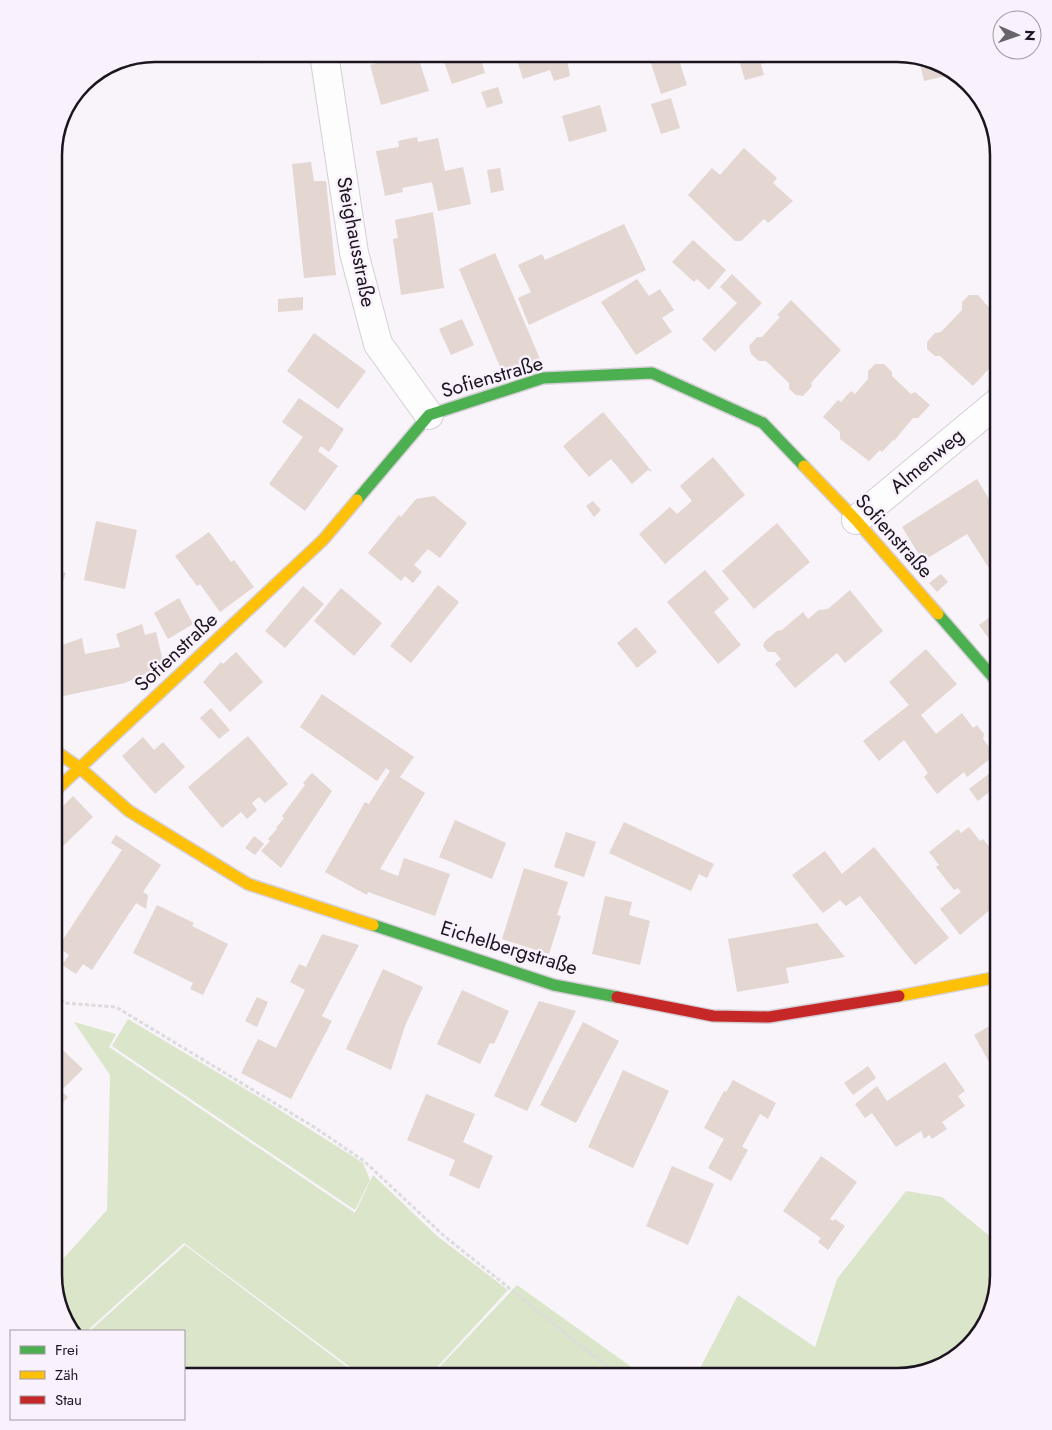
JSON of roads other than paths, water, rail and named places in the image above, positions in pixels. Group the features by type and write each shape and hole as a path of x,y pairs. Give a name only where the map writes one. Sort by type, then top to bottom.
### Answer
{"street":[{"name":"Steighausstraße","path":"325,62 354,253 378,344 429,415"},
{"name":"Sofienstraße","path":"62,784 323,540 429,415 543,378 652,373 763,424 856,520 990,674"},
{"name":"Almenweg","path":"856,520 990,409"},
{"name":"Eichelbergstraße","path":"62,756 80,768 129,811 248,884 554,984 713,1016 769,1017 834,1008 990,979"}]}
